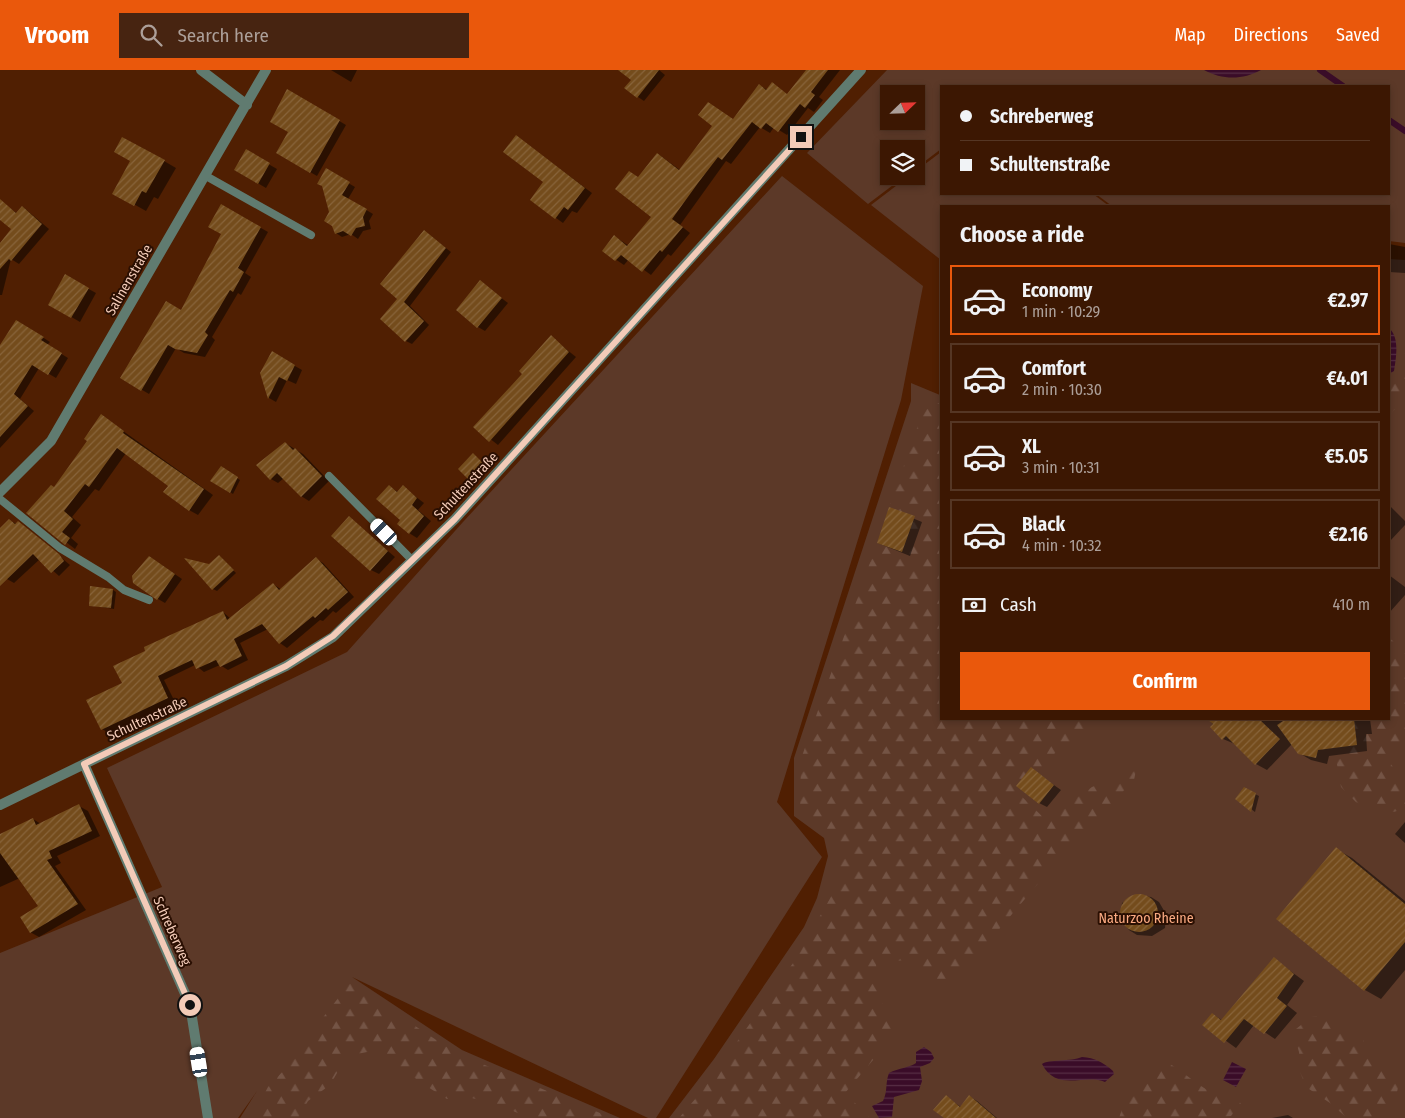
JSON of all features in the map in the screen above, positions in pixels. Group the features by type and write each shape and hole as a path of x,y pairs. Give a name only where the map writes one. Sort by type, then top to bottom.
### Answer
{"street":[{"path":"201,70 247,104"},
{"name":"Salinenstraße","path":"0,492 52,441 266,70"},
{"name":"Schultenstraße","path":"0,805 286,666 333,636 462,512 861,70"},
{"name":"Schreberweg","path":"84,764 190,1005 208,1118"}],"lane":[{"path":"206,176 311,234"},
{"path":"329,476 412,560"},
{"path":"0,499 60,548 108,577 124,590 149,600"}],"green space":[{"path":"887,70 1405,70 1405,243 1390,241 1390,205 1111,205 1097,195 1390,195 1390,85 940,85 940,150 925,161 925,140 880,140 880,185 893,185 868,204 807,153"},
{"path":"940,153 940,195 1094,195 1108,205 940,205 940,259 871,205 897,185 925,185 925,164"},
{"path":"782,176 923,286 901,400 777,802 822,857 656,1118 648,1118 352,977 462,1050 620,1118 240,1118 257,1091 238,1118 0,1118 0,953 162,887 107,768 347,652 463,522"},
{"name":"Naturzoo Rheine","path":"1390,259 1405,260 1405,1118 669,1118 714,1059 804,927 817,898 828,856 824,838 794,816 794,758 911,401 911,383 940,395 940,720 1390,720"},
{"path":"1405,353 1405,397 1390,415 1390,380 1399,372"},
{"path":"940,402 940,720 1096,720 1088,731 1054,754 1019,794 1045,819 1092,787 1136,770 1134,780 1057,861 946,992 916,959 876,963 880,999 896,1033 845,1093 870,1118 679,1118 702,1091 798,956 830,898 844,853 828,833 800,810 801,759 923,411"},
{"path":"1390,638 1405,654 1405,741 1398,746 1389,761 1405,785 1405,809 1393,812 1373,811 1356,802 1341,787 1329,720 1390,720"},
{"path":"350,983 456,1053 612,1118 529,1118 502,1106 468,1097 447,1099 377,1050 347,1056 330,1085 308,1101 298,1118 258,1118 259,1104 268,1087 302,1051 314,1029"},
{"path":"1327,1015 1363,1040 1375,1063 1393,1074 1398,1088 1393,1107 1384,1118 1347,1118 1330,1103 1306,1087 1300,1072 1299,1052 1295,1038 1296,1029 1311,1017"},
{"path":"1160,1058 1208,1091 1241,1103 1231,1116 1217,1118 1119,1118 1123,1106"}],"shaded area":[{"path":"1204,70 1261,70 1247,76 1232,78 1218,76"},
{"path":"1390,329 1396,343 1394,371 1390,373"},
{"path":"924,1047 931,1052 934,1058 930,1063 920,1067 922,1081 919,1090 894,1097 892,1117 879,1118 872,1106 883,1101 889,1073 916,1063 916,1052"},
{"path":"1082,1057 1095,1059 1113,1071 1114,1074 1105,1082 1089,1079 1063,1080 1055,1078 1048,1073 1042,1064 1045,1062 1072,1060"},
{"path":"1232,1062 1246,1069 1236,1087 1223,1080"}],"building":[{"path":"618,70 659,70 637,98 624,88 631,80"},
{"path":"806,70 828,70 811,92 815,95 805,108 800,104 778,132 766,123 761,129 752,122 722,160 718,157 698,183 672,219 683,227 662,252 660,250 642,272 621,255 615,261 602,251 614,235 627,246 651,217 615,189 629,171 638,177 657,153 679,170 712,126 698,115 708,102 733,119 759,84 766,90 772,82 787,94"},
{"path":"287,89 340,120 310,173 276,153 288,132 270,122"},
{"path":"516,135 585,188 568,210 564,207 555,219 530,200 543,182 503,152"},
{"path":"122,137 165,160 146,193 142,191 134,206 112,194 130,161 114,152"},
{"path":"246,149 270,163 258,184 234,170"},
{"path":"326,168 350,182 342,195 367,209 363,217 365,226 356,228 351,236 343,231 335,234 332,226 324,221 329,212 322,186 317,184"},
{"path":"0,199 16,213 22,206 42,224 11,261 9,259 0,269 0,243 11,229 0,220"},
{"path":"221,204 261,227 238,268 244,272 233,292 230,290 205,332 208,335 197,353 175,349 168,345 141,391 120,378 166,301 181,310 221,234 208,227"},
{"path":"424,230 446,248 404,302 424,321 405,342 380,319 397,299 380,284"},
{"path":"65,274 89,288 71,318 48,305"},
{"path":"480,280 502,298 477,328 456,310"},
{"path":"16,320 44,337 41,340 62,353 48,375 32,365 14,394 28,406 0,437 0,345"},
{"path":"551,335 569,352 489,442 473,427 522,374 519,371"},
{"path":"272,351 295,365 287,381 279,377 268,399 260,373"},
{"path":"101,414 124,431 123,433 204,489 189,511 163,492 168,486 117,448 89,487 85,484 64,511 73,519 62,532 70,538 65,545 26,513 51,485 54,487 87,441 84,439"},
{"path":"285,442 293,450 295,448 322,476 301,497 277,473 270,480 256,465"},
{"path":"473,453 486,466 471,482 458,469"},
{"path":"221,466 238,477 230,493 210,481"},
{"path":"389,485 397,492 403,485 417,498 412,505 424,516 409,534 397,524 400,520 376,499"},
{"path":"889,507 915,516 902,552 877,543"},
{"path":"349,516 388,551 370,571 331,536"},
{"path":"9,519 15,524 18,521 59,554 64,561 51,573 33,554 0,586 0,528"},
{"path":"219,555 234,570 212,590 184,558 209,564"},
{"path":"149,556 175,574 157,600 133,583 132,576"},
{"path":"316,557 348,592 328,610 326,608 315,618 313,616 279,644 262,624 234,639 242,656 220,667 216,660 196,669 192,660 158,676 168,698 101,730 86,700 122,683 113,666 145,651 144,647 223,611 227,620 273,583 279,590"},
{"path":"90,586 113,589 111,608 89,606"},
{"path":"1208,720 1260,720 1280,739 1255,765 1226,736 1222,740 1210,727 1213,724"},
{"path":"1284,720 1354,720 1357,745 1318,750 1316,758 1298,754 1277,725"},
{"path":"1031,767 1054,785 1039,804 1016,786"},
{"path":"1244,787 1256,793 1251,812 1235,799"},
{"path":"79,804 92,831 49,851 52,858 47,860 78,904 30,933 20,917 38,906 0,853 0,834 33,818 36,825"},
{"path":"1336,847 1405,904 1405,942 1364,991 1276,919"},
{"path":"1139,894 1153,899 1158,913 1153,927 1139,932 1125,927 1120,913 1125,899"},
{"path":"1274,957 1294,974 1277,998 1287,1006 1264,1034 1244,1019 1224,1043 1202,1025 1212,1013 1221,1020"},
{"path":"946,1095 960,1107 969,1095 996,1118 944,1118 933,1110"}],"waterway":[{"path":"1320,70 1342,85"},
{"path":"1390,121 1405,131"}],"route":[{"path":"190,1005 84,764 286,666 333,636 455,519 801,137"}]}
